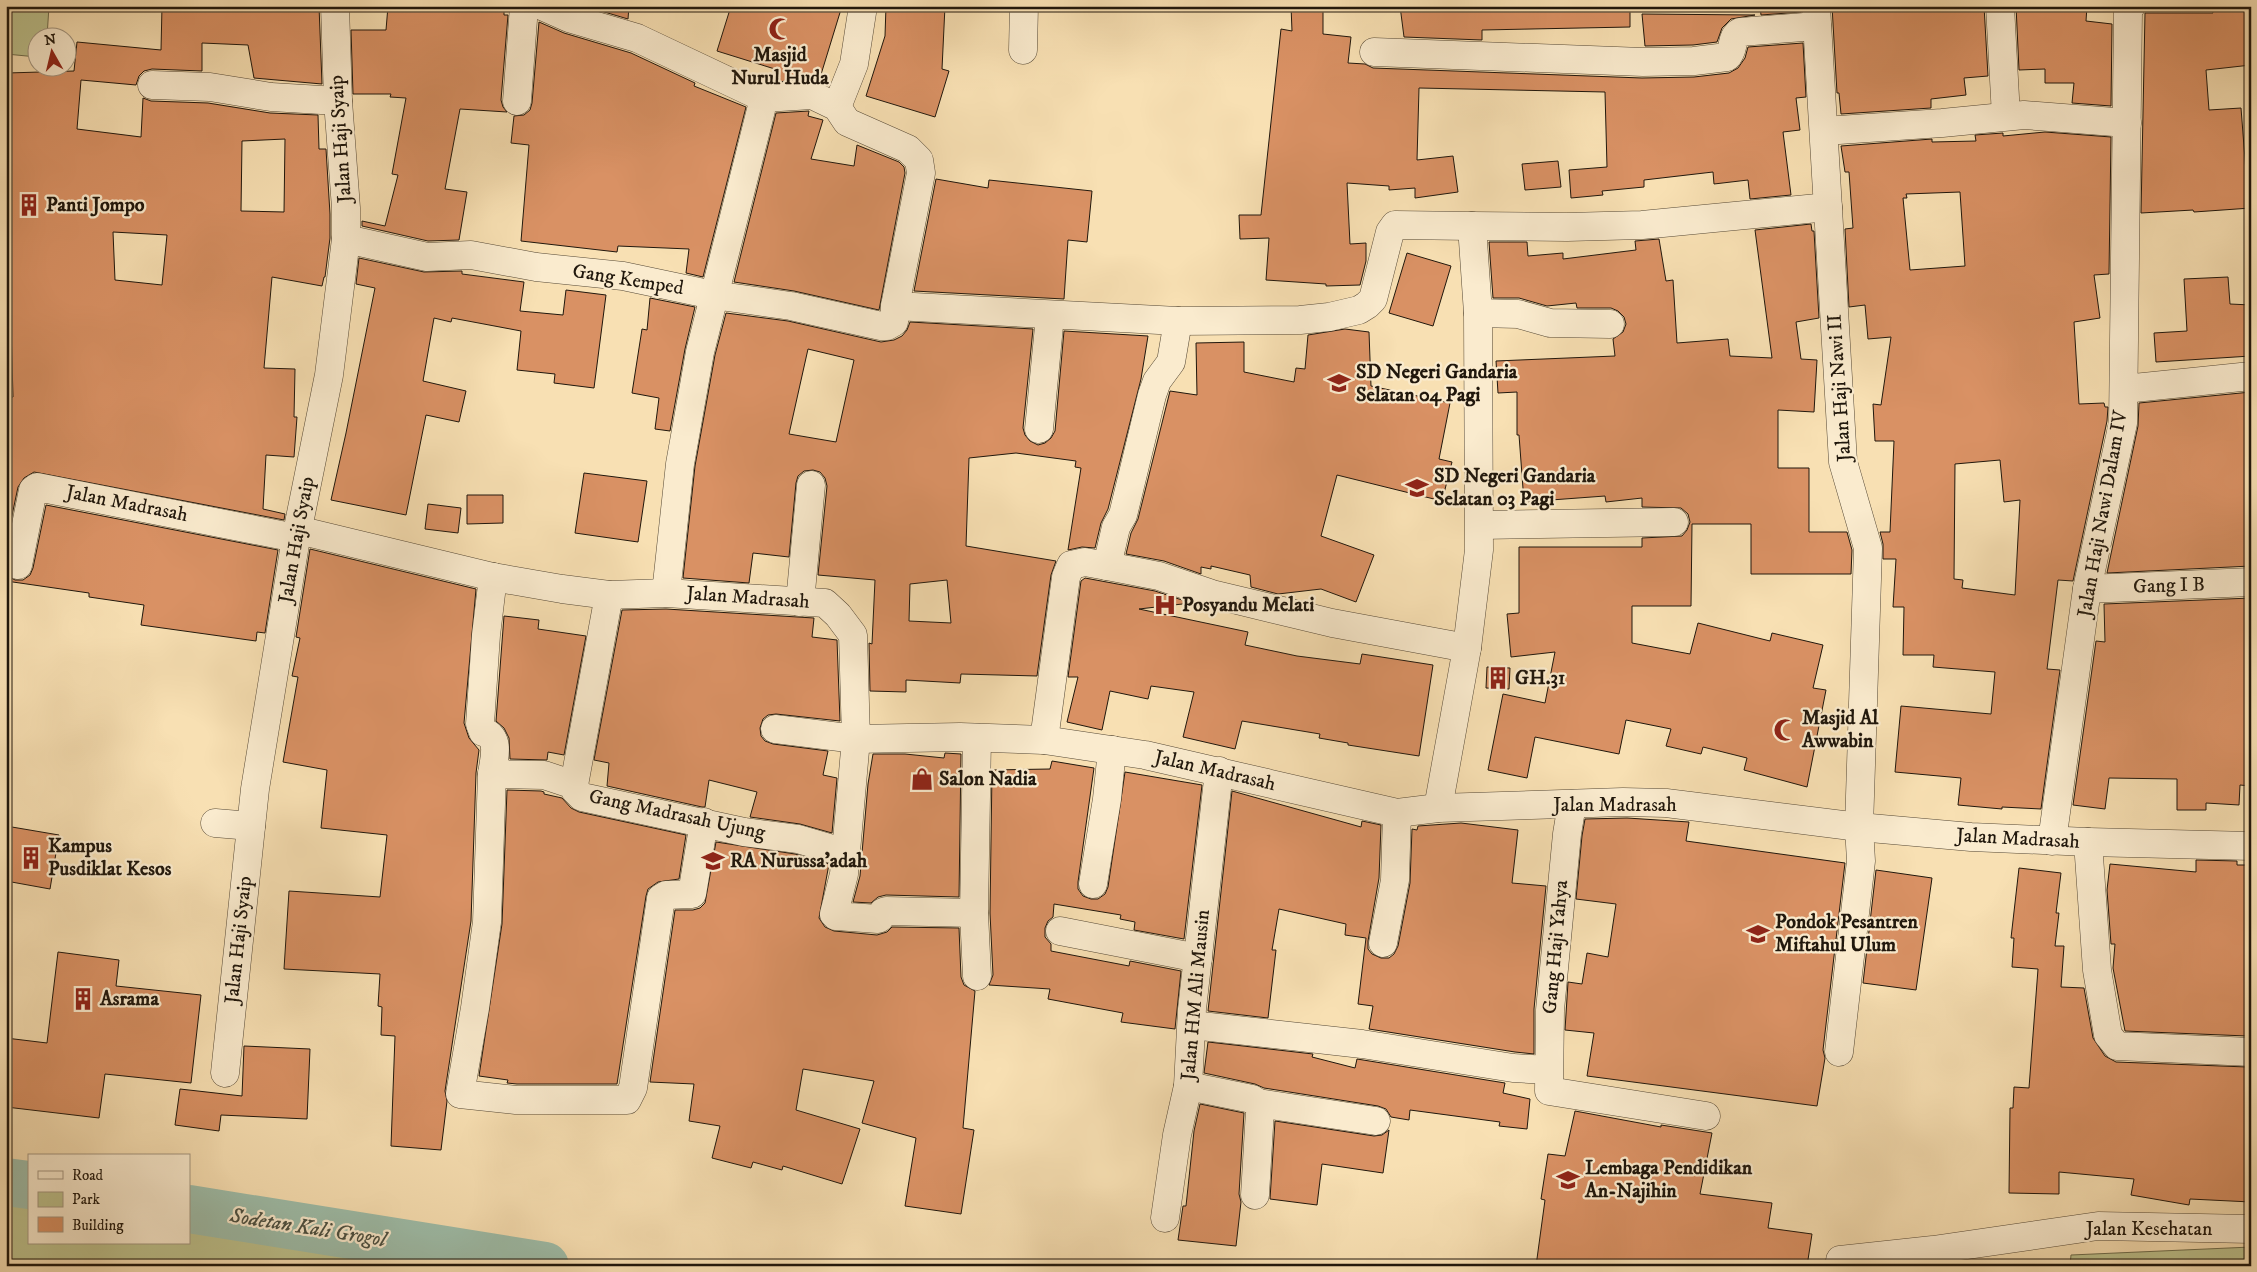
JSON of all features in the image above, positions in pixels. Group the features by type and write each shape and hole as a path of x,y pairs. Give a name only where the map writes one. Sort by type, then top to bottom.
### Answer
{"street":[{"name":"Jalan Haji Syaip","path":"225,1072 255,789 297,534 328,375 346,239 335,6"},
{"path":"517,101 524,6"},
{"path":"542,6 569,18 637,38 764,98 812,95 838,107 847,122 863,131 908,149 919,160 921,173 895,306 1050,316 1178,321 1300,320 1329,317 1359,310 1368,305 1373,299 1394,225 1601,227 1690,222 1828,206"},
{"path":"838,107 854,64 863,6"},
{"path":"1023,50 1024,6"},
{"path":"2000,6 2006,116"},
{"name":"Jalan Haji Nawi Dalam IV","path":"2052,841 2087,589 2123,423 2128,11 2131,6"},
{"path":"1374,52 1642,62 1694,61 1727,57 1731,54 1734,37 1740,32 1817,16"},
{"name":"Jalan Haji Nawi II","path":"1817,16 1843,462 1868,548 1859,826 1861,861 1839,1052"},
{"path":"152,85 210,87 271,97 338,101"},
{"path":"666,592 680,464 700,352 764,98"},
{"path":"1824,131 2024,115 2127,123"},
{"path":"1438,808 1467,648 1477,574 1480,525 1478,313 1472,226"},
{"name":"Gang Kemped","path":"346,239 427,257 470,255 536,267 623,276 714,295 791,306 881,326 887,326 894,322 895,306"},
{"path":"1478,313 1518,314 1550,323 1610,324"},
{"path":"1039,429 1050,316"},
{"path":"1107,566 1116,527 1122,515 1152,395 1157,381 1171,362 1178,321"},
{"path":"2124,389 2251,376"},
{"path":"800,602 811,485"},
{"name":"Jalan Madrasah","path":"18,565 33,490 37,487 297,534 493,577 609,595 666,592 825,603 838,615 853,635 856,739 977,738 1044,740 1112,750 1219,771 1397,812 1438,808 1572,804 1666,804 1971,837 2251,846"},
{"path":"1480,525 1674,522"},
{"path":"1044,740 1066,577 1071,565 1085,562 1159,576 1212,594 1332,623 1467,648"},
{"path":"493,577 486,635 480,724 483,732 489,733 493,739 495,749 492,774 486,922 475,1008 460,1094 516,1100 627,1100 633,1088 661,898 666,895 692,894 704,822"},
{"name":"Gang I B","path":"2087,589 2251,582"},
{"path":"574,784 609,595"},
{"path":"775,729 856,739 845,864 834,912 836,916 878,919 886,911 974,913"},
{"path":"977,738 974,913 977,976"},
{"path":"1093,884 1107,800 1112,750"},
{"name":"Jalan HM Ali Mausin","path":"1165,1218 1177,1135 1188,1086 1192,1008 1219,771"},
{"name":"Gang Madrasah Ujung","path":"492,774 544,775 574,784 575,790 582,797 644,812 704,822 744,832 798,839 845,864"},
{"name":"Gang Haji Yahya","path":"1548,1081 1550,1010 1566,843 1572,804"},
{"path":"1383,943 1395,880 1397,812"},
{"path":"215,823 251,826"},
{"path":"2088,842 2097,970 2108,1035 2117,1046 2251,1052"},
{"path":"1060,931 1198,958"},
{"path":"1192,1025 1362,1044 1514,1068 1548,1081 1706,1116"},
{"path":"1188,1086 1252,1099 1258,1103 1376,1121"},
{"path":"1255,1194 1260,1110 1258,1103"},
{"name":"Jalan Kesehatan","path":"1840,1260 1933,1250 2098,1226 2251,1229"}],"green space":[{"path":"6,6 49,6 48,28 28,28 28,56 6,54"},
{"path":"6,1182 28,1185 28,1244 190,1244 190,1209 545,1266 6,1266"},
{"path":"2251,1247 2251,1266 2070,1266 2071,1255"}],"building":[{"path":"162,6 319,6 322,84 254,78 248,45 202,43 202,71 152,69 144,71 139,76 136,85 81,80 77,129 141,137 143,98 151,101 208,103 270,113 318,115 319,149 326,149 330,214 330,238 325,277 322,286 272,277 264,368 295,369 294,417 297,417 294,457 266,455 263,509 285,514 284,520 34,472 24,478 18,487 6,544 6,398 13,397 8,225 6,225 7,73 28,72 28,78 78,78 78,42 161,50","holes":["285,139 284,212 241,211 242,141","113,232 167,235 162,285 115,280"]},
{"path":"388,6 504,6 504,15 508,15 501,100 507,112 460,109 445,189 467,192 459,240 428,241 362,226 362,221 385,226 398,175 392,174 406,98 390,97 391,94 353,94 351,30 386,30"},
{"path":"584,6 629,6 628,19"},
{"name":"Masjid Nurul Huda","path":"731,6 842,6 819,81 811,79 776,82 778,70 717,51"},
{"path":"886,6 945,6 942,69 949,71 935,117 866,96 885,36"},
{"path":"1291,6 1323,6 1323,34 1351,37 1348,63 1365,64 1373,68 1642,78 1694,77 1729,73 1738,68 1745,58 1748,47 1803,43 1806,97 1796,98 1800,130 1783,132 1791,195 1750,199 1748,180 1714,184 1713,172 1644,180 1644,187 1602,191 1603,195 1571,198 1569,170 1607,167 1605,92 1419,88 1417,160 1453,156 1458,192 1415,198 1415,188 1389,190 1389,186 1347,183 1350,244 1366,243 1366,261 1360,285 1326,286 1326,284 1266,280 1269,238 1240,239 1239,215 1261,215 1281,29 1292,31"},
{"path":"1400,6 1630,6 1630,27 1482,30 1482,40 1404,37"},
{"path":"1760,6 1800,6 1801,12 1761,15"},
{"path":"1832,6 1984,6 1988,76 1964,78 1966,95 1931,99 1931,108 1841,114 1839,93 1837,93"},
{"path":"2016,6 2087,6 2086,21 2112,24 2111,106 2072,103 2074,83 2045,83 2045,69 2019,70"},
{"path":"2249,7 2251,65 2206,70 2209,110 2241,108 2247,185 2249,185 2251,208 2141,213 2145,13 2213,13 2212,10"},
{"path":"1642,14 1755,15 1731,19 1722,28 1717,42 1693,45 1645,46"},
{"path":"539,22 564,33 631,53 695,83 694,86 746,107 703,277 686,273 689,249 618,246 617,252 521,241 529,145 511,143 514,116 524,115 530,110 532,103"},
{"path":"809,111 808,116 823,120 811,159 854,166 857,145 899,162 904,167 905,173 879,310 794,291 734,282 776,113"},
{"path":"2045,132 2111,137 2109,274 2094,275 2100,318 2074,322 2079,404 2104,403 2105,407 2108,407 2107,421 2073,581 2058,580 2047,669 2060,670 2041,809 2002,807 2002,809 1958,805 1961,778 1895,772 1901,706 1991,714 1995,672 1933,667 1934,655 1903,655 1904,607 1893,607 1896,559 1883,559 1883,544 1880,532 1890,532 1894,441 1875,441 1873,404 1881,405 1891,337 1868,339 1865,305 1849,307 1845,229 1853,228 1849,172 1845,172 1841,146 1932,139 1932,142 1976,141 1975,135 2003,133 2003,136","holes":["1960,192 1965,266 1910,270 1903,198 1907,198 1906,194","2000,460 2004,502 2020,500 2015,595 1962,588 1963,580 1954,579 1955,464"]},
{"path":"1558,161 1561,187 1525,190 1522,164"},
{"path":"936,179 988,188 989,180 1092,191 1087,242 1068,240 1064,299 914,291"},
{"path":"1811,224 1812,231 1814,231 1819,318 1796,322 1801,359 1817,360 1814,412 1778,410 1778,468 1809,468 1809,532 1847,532 1852,550 1851,574 1751,574 1751,524 1692,524 1691,606 1632,606 1632,643 1690,654 1698,623 1770,641 1772,633 1823,645 1813,688 1826,690 1807,787 1744,770 1747,758 1703,747 1701,754 1666,746 1671,729 1626,720 1619,754 1535,737 1527,778 1488,770 1503,694 1545,703 1555,652 1511,657 1507,614 1519,613 1519,547 1642,547 1642,538 1682,536 1690,522 1688,514 1681,508 1642,507 1642,498 1606,502 1605,496 1524,502 1519,435 1517,435 1517,392 1498,393 1496,361 1615,356 1613,339 1623,332 1626,324 1624,317 1618,311 1611,308 1577,308 1576,303 1547,306 1519,298 1493,298 1489,242 1527,242 1528,256 1563,253 1563,259 1636,250 1635,241 1659,239 1666,281 1673,280 1677,343 1728,339 1730,356 1772,358 1755,230"},
{"path":"1407,253 1451,266 1433,326 1389,313"},
{"path":"359,258 424,272 462,271 462,274 524,282 520,311 563,315 566,290 606,295 594,388 554,383 555,374 517,370 521,331 452,318 451,322 434,318 423,381 466,391 459,422 426,415 406,515 331,500 375,288 356,284"},
{"path":"2228,277 2230,304 2251,305 2251,356 2156,362 2154,333 2187,331 2184,279"},
{"path":"650,298 695,307 685,349 670,431 655,429 659,398 632,393 642,329 647,330"},
{"path":"726,313 788,321 881,342 894,340 902,336 910,322 1033,329 1023,428 1025,435 1030,441 1038,445 1045,443 1055,431 1064,331 1148,336 1141,379 1108,509 1101,523 1095,548 1082,547 1068,550 1081,468 1075,467 1076,461 1016,453 969,458 966,546 1056,561 1051,575 1037,676 961,674 960,683 906,680 906,692 870,691 869,643 872,644 875,580 818,575 827,486 825,478 820,472 813,470 804,471 798,476 796,483 789,557 753,553 749,583 683,578 695,466 715,355","holes":["808,349 854,360 836,442 789,434","947,580 951,623 909,621 910,584"]},
{"path":"1345,329 1369,332 1371,386 1450,403 1439,459 1452,462 1442,501 1337,475 1321,536 1374,555 1356,602 1321,589 1278,594 1251,587 1250,575 1211,566 1211,569 1201,567 1201,574 1164,561 1126,554 1131,533 1138,519 1170,391 1197,395 1196,343 1244,342 1244,372 1294,382 1296,368 1305,369 1308,335"},
{"path":"2251,392 2251,566 2107,573 2138,426 2139,403"},
{"path":"584,473 647,481 638,542 575,533"},
{"path":"467,495 503,495 503,523 467,524"},
{"path":"428,504 461,508 458,533 425,529"},
{"path":"46,505 278,550 265,633 257,632 256,641 141,625 144,605 89,597 89,593 6,581 6,575 15,580 23,580 30,575"},
{"path":"310,549 476,589 464,723 469,738 479,750 476,773 471,921 445,1091 447,1101 441,1150 391,1146 395,1036 381,1035 382,1007 378,1006 380,974 284,969 289,891 380,897 387,835 321,828 327,770 283,762 298,677 292,676 300,638 296,637"},
{"path":"1085,578 1155,591 1191,603 1139,609 1248,632 1245,645 1297,656 1360,664 1362,654 1433,665 1419,756 1348,745 1348,743 1319,738 1320,734 1242,721 1235,749 1183,737 1194,692 1151,686 1148,699 1110,691 1102,730 1067,722 1078,677 1068,677 1081,581"},
{"path":"2251,598 2251,786 2240,785 2239,805 2206,803 2206,810 2177,810 2177,779 2109,778 2105,809 2073,805 2096,641 2105,642 2104,604"},
{"path":"666,609 814,618 812,637 837,640 840,721 776,714 768,715 763,719 760,728 761,736 765,741 773,744 828,751 823,775 837,778 832,833 800,824 750,817 757,792 709,780 705,807 607,786 609,763 594,760 622,610"},
{"path":"504,616 539,620 538,629 586,636 564,755 548,752 547,760 510,759 509,738 504,728 496,721"},
{"name":"GH.31","path":"1487,667 1510,668 1509,689 1486,688"},
{"path":"945,753 961,754 959,897 886,895 878,897 871,903 853,902 860,876 868,784 873,754 905,754 944,758"},
{"path":"1052,761 1094,768 1078,882 1078,889 1083,896 1091,899 1098,899 1105,894 1108,887 1125,772 1202,785 1184,939 1134,930 1135,922 1120,919 1121,915 1054,904 1053,917 1048,921 1045,928 1045,937 1051,944 1051,951 1129,966 1130,961 1181,971 1175,1029 1121,1022 1123,1013 1048,999 1050,989 989,985 993,975 990,913 992,770 1050,769"},
{"path":"507,790 541,791 544,794 562,798 571,808 579,812 686,835 679,879 658,882 648,889 646,896 617,1084 517,1084 507,1083 508,1080 479,1076 502,924"},
{"path":"1232,791 1361,827 1362,821 1381,825 1379,878 1368,949 1372,954 1381,958 1389,958 1394,954 1398,946 1410,883 1412,829 1417,830 1418,826 1461,823 1518,830 1512,883 1546,886 1534,1009 1534,1054 1369,1029 1373,1006 1358,1004 1366,938 1345,935 1346,924 1279,909 1272,950 1276,950 1268,1018 1208,1011"},
{"name":"Pondok Pesantren Miftahul Ulum","path":"1627,818 1689,822 1686,841 1845,863 1823,1050 1825,1058 1817,1106 1587,1076 1594,1033 1565,1030 1568,982 1582,984 1587,953 1608,957 1616,904 1576,899 1582,836 1585,819"},
{"name":"Kampus Pusdiklat Kesos","path":"6,826 59,835 50,889 6,881"},
{"path":"716,842 795,854 829,864 819,918 825,927 834,931 877,935 887,932 892,927 959,928 961,977 964,985 975,991 963,1128 974,1130 961,1214 905,1206 916,1138 862,1123 874,1081 803,1069 796,1110 860,1129 842,1184 783,1166 782,1170 753,1162 751,1168 712,1158 720,1126 689,1121 694,1084 650,1082 675,910 693,910 700,908 705,903"},
{"path":"2196,860 2237,861 2237,865 2251,865 2251,1026 2246,1027 2247,1036 2125,1031 2113,968 2115,944 2111,944 2107,890 2110,864 2196,872"},
{"path":"2019,868 2061,873 2056,913 2059,913 2055,946 2064,946 2061,987 2084,988 2093,1038 2105,1056 2116,1062 2247,1067 2248,1090 2251,1090 2251,1202 2190,1199 2189,1205 2131,1195 2134,1179 2059,1172 2059,1194 2009,1193 2010,1108 2013,1108 2014,1087 2029,1088 2038,969 2012,967 2014,938 2011,938"},
{"path":"1876,870 1932,878 1916,990 1863,983"},
{"name":"Asrama","path":"58,952 119,960 116,986 201,995 191,1083 105,1074 99,1118 6,1107 6,1038 47,1043"},
{"path":"1208,1042 1313,1054 1312,1057 1355,1068 1357,1059 1505,1083 1503,1093 1530,1099 1527,1129 1499,1126 1500,1122 1410,1110 1409,1120 1391,1117 1386,1109 1378,1106 1264,1088 1255,1084 1204,1073"},
{"path":"244,1046 310,1049 307,1119 221,1115 219,1131 175,1125 180,1089 242,1096"},
{"path":"1200,1104 1244,1113 1239,1194 1241,1202 1236,1246 1178,1240 1183,1206 1186,1206 1194,1131"},
{"path":"1575,1111 1661,1127 1661,1125 1712,1133 1700,1194 1772,1203 1768,1228 1812,1234 1807,1266 1536,1266 1545,1200 1541,1199 1548,1154 1565,1156"},
{"path":"1275,1121 1374,1136 1382,1135 1389,1130 1383,1173 1322,1164 1317,1205 1270,1199"}],"waterway":[{"name":"Sodetan Kali Grogol","path":"6,1182 28,1185"},
{"name":"Sodetan Kali Grogol","path":"190,1209 545,1266"}],"place":[{"name":"Masjid Nurul Huda","path":"780,29"},
{"name":"Panti Jompo","path":"29,205"},
{"name":"SD Negeri Gandaria Selatan 04 Pagi","path":"1339,383"},
{"name":"SD Negeri Gandaria Selatan 03 Pagi","path":"1417,488"},
{"name":"Posyandu Melati","path":"1165,605"},
{"name":"GH.31","path":"1498,678"},
{"name":"Masjid Al Awwabin","path":"1785,730"},
{"name":"Salon Nadia","path":"922,779"},
{"name":"Kampus Pusdiklat Kesos","path":"31,858"},
{"name":"RA Nurussa'adah","path":"713,861"},
{"name":"Pondok Pesantren Miftahul Ulum","path":"1758,934"},
{"name":"Asrama","path":"83,999"},
{"name":"Lembaga Pendidikan An-Najihin","path":"1568,1180"}]}
